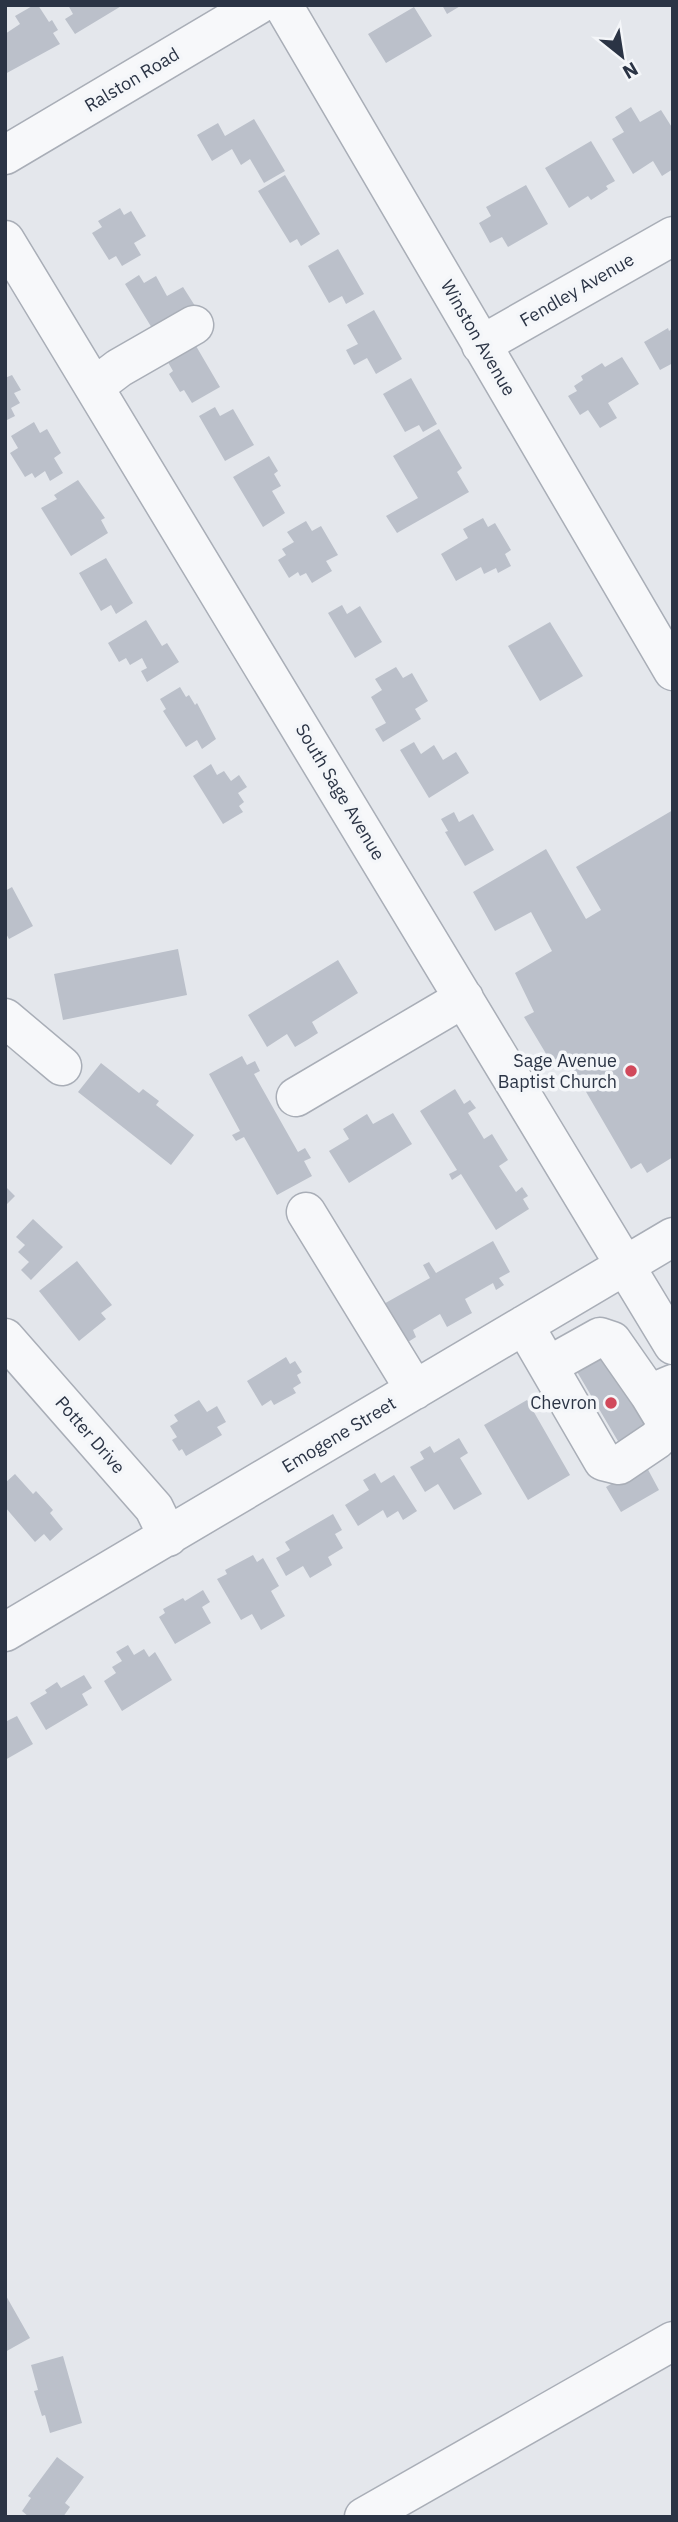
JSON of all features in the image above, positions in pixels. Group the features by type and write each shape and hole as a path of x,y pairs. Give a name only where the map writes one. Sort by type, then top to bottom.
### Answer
{"street":[{"name":"Ralston Road","path":"5,155 258,5"},
{"name":"Winston Avenue","path":"283,5 673,671"},
{"name":"Fendley Avenue","path":"481,345 673,236"},
{"name":"South Sage Avenue","path":"5,240 673,1345"},
{"path":"94,387 119,368 194,325"},
{"path":"296,1097 464,998"},
{"path":"5,1018 62,1066"},
{"path":"306,1212 415,1390"},
{"name":"Emogene Street","path":"9,1623 168,1537 673,1237"},
{"path":"524,1325 603,1461 619,1465 656,1440 669,1427 661,1389 612,1341 600,1337 548,1366"},
{"name":"Potter Drive","path":"5,1338 154,1508 168,1537"},
{"path":"364,2517 673,2341"}],"building":[{"path":"38,5 49,22 52,20 58,30 53,33 60,44 5,74 5,34 20,24 15,16"},
{"path":"68,5 123,5 75,34 65,19 73,14"},
{"path":"442,5 462,5 447,14"},
{"path":"414,7 432,36 386,63 368,34"},
{"path":"631,107 640,122 661,110 673,129 673,169 662,176 653,161 633,174 612,139 624,132 615,117"},
{"path":"254,119 285,171 264,183 250,159 241,165 232,149 212,161 197,135 218,123 225,136"},
{"path":"591,141 615,181 591,200 588,196 569,208 545,168"},
{"path":"285,175 320,234 301,246 297,239 290,243 258,191"},
{"path":"526,185 548,224 508,247 502,237 490,243 479,223 491,216 486,207"},
{"path":"120,208 124,215 131,211 146,236 134,243 141,255 122,266 116,256 109,260 92,233 102,227 98,221"},
{"path":"338,249 364,294 346,304 342,296 329,303 308,266"},
{"path":"139,275 144,283 156,276 167,296 183,287 197,309 155,333 125,284"},
{"path":"374,310 402,359 376,374 367,358 354,365 346,350 358,344 347,325"},
{"path":"668,328 669,331 673,328 673,363 660,370 644,342"},
{"path":"189,334 220,387 192,403 184,390 180,392 169,374 173,371 161,350"},
{"path":"622,357 639,384 608,403 617,418 600,428 588,410 580,415 568,396 577,391 574,386 583,380 581,376 602,363 605,367"},
{"path":"12,375 21,390 14,393 20,403 11,408 15,416 5,421 5,378"},
{"path":"411,378 437,424 423,432 419,425 405,432 383,394"},
{"path":"215,407 220,416 233,409 254,445 225,461 199,416"},
{"path":"34,422 40,433 47,429 61,453 54,458 63,473 50,481 45,471 35,478 32,473 25,477 10,453 18,448 11,436"},
{"path":"439,429 462,468 457,472 469,492 397,533 386,516 418,498 393,456"},
{"path":"269,456 278,471 274,474 281,486 272,491 285,513 263,527 233,477"},
{"path":"78,480 105,518 101,520 108,533 71,556 41,508 57,499 54,495"},
{"path":"483,518 488,527 495,523 511,550 505,554 511,566 498,573 496,568 484,574 481,567 456,581 441,554 468,538 463,529"},
{"path":"306,521 312,531 321,526 338,555 326,561 332,571 312,583 306,573 300,576 298,572 289,578 278,560 286,555 282,549 294,542 287,532"},
{"path":"106,558 133,603 116,614 111,605 101,611 79,573"},
{"path":"342,605 347,614 360,606 382,642 355,658 328,613"},
{"path":"146,620 162,646 167,643 179,662 147,682 141,671 147,668 142,658 130,665 126,658 119,662 108,643"},
{"path":"550,622 583,676 540,701 508,646"},
{"path":"396,667 403,678 412,673 428,701 415,709 421,719 383,742 375,729 386,723 371,697 382,690 375,679"},
{"path":"180,687 186,697 189,695 195,705 197,703 216,739 202,749 197,740 186,747 163,711 166,709 160,699"},
{"path":"414,742 421,754 434,745 443,760 456,752 469,773 429,798 400,750"},
{"path":"211,764 217,775 224,771 231,781 239,775 247,787 238,793 244,802 239,806 243,812 223,824 193,776"},
{"path":"673,810 673,1157 647,1173 641,1163 631,1169 564,1054 551,1062 524,1017 534,1012 515,973 552,951 531,912 495,931 473,892 546,849 586,919 601,910 576,867"},
{"path":"454,812 459,822 473,814 494,850 465,866 445,832 448,831 441,819"},
{"path":"12,887 33,926 9,939 5,932 5,891"},
{"path":"178,949 187,995 63,1020 54,974"},
{"path":"338,960 358,993 312,1022 318,1033 307,1040 295,1047 287,1034 267,1047 248,1015"},
{"path":"242,1056 247,1065 255,1061 260,1071 254,1074 298,1152 305,1148 311,1158 304,1161 312,1176 277,1195 244,1137 236,1141 232,1135 240,1131 209,1074"},
{"path":"101,1063 139,1093 143,1089 159,1101 156,1105 194,1135 171,1165 78,1092"},
{"path":"455,1089 464,1104 470,1100 476,1108 468,1113 484,1139 492,1134 508,1160 499,1166 516,1192 522,1187 528,1196 523,1199 529,1209 496,1230 461,1174 452,1180 449,1174 457,1170 420,1111"},
{"path":"393,1113 412,1144 349,1183 329,1151 349,1139 343,1129 367,1114 373,1124"},
{"path":"5,1186 15,1196 5,1206"},
{"path":"33,1219 63,1247 31,1280 21,1270 29,1262 18,1252 25,1245 16,1237"},
{"path":"493,1241 510,1272 499,1278 504,1285 496,1290 493,1283 465,1299 472,1313 447,1327 440,1314 413,1330 416,1337 408,1342 405,1336 392,1344 373,1310 430,1278 423,1265 429,1262 436,1273"},
{"path":"77,1261 112,1305 101,1313 106,1319 79,1341 39,1291"},
{"path":"606,1352 655,1436 625,1453 576,1370"},
{"path":"286,1357 290,1364 295,1361 302,1372 297,1375 301,1383 293,1388 296,1393 274,1405 271,1400 262,1406 247,1381"},
{"path":"199,1400 207,1412 217,1406 226,1422 217,1427 222,1435 186,1456 172,1440 177,1437 170,1426 178,1421 174,1415"},
{"path":"527,1400 570,1475 528,1500 484,1425"},
{"path":"459,1438 468,1453 460,1458 482,1494 454,1510 438,1484 425,1492 410,1467 424,1459 420,1452 430,1446 434,1453"},
{"path":"645,1464 659,1490 621,1512 606,1487"},
{"path":"375,1473 381,1483 394,1475 417,1511 403,1520 398,1511 387,1518 383,1510 358,1526 345,1505 369,1490 363,1480"},
{"path":"15,1474 33,1494 36,1491 53,1510 50,1513 63,1529 50,1541 44,1534 35,1542 5,1507 5,1483"},
{"path":"333,1514 342,1530 335,1534 343,1548 328,1557 332,1565 310,1578 303,1566 286,1576 276,1558 290,1550 285,1542"},
{"path":"253,1555 257,1562 263,1558 279,1586 271,1591 285,1616 261,1630 252,1614 241,1620 217,1579 227,1574 225,1570"},
{"path":"203,1590 210,1602 202,1607 211,1623 175,1644 159,1617 165,1613 163,1609 183,1598 185,1601"},
{"path":"128,1645 134,1655 144,1649 149,1657 155,1652 172,1680 122,1711 104,1681 116,1673 112,1667 122,1661 116,1652"},
{"path":"84,1675 92,1688 82,1694 88,1705 46,1730 30,1703 47,1693 45,1690 57,1682 61,1688"},
{"path":"17,1716 33,1744 5,1760 5,1722"},
{"path":"5,2294 30,2338 5,2352"},
{"path":"63,2356 82,2423 50,2433 34,2391 38,2390 31,2365"},
{"path":"57,2457 84,2477 65,2503 70,2507 63,2517 29,2517 22,2511 31,2498 28,2496"}],"place":[{"name":"Sage Avenue Baptist Church","path":"631,1071"},
{"name":"Chevron","path":"611,1403"}]}
